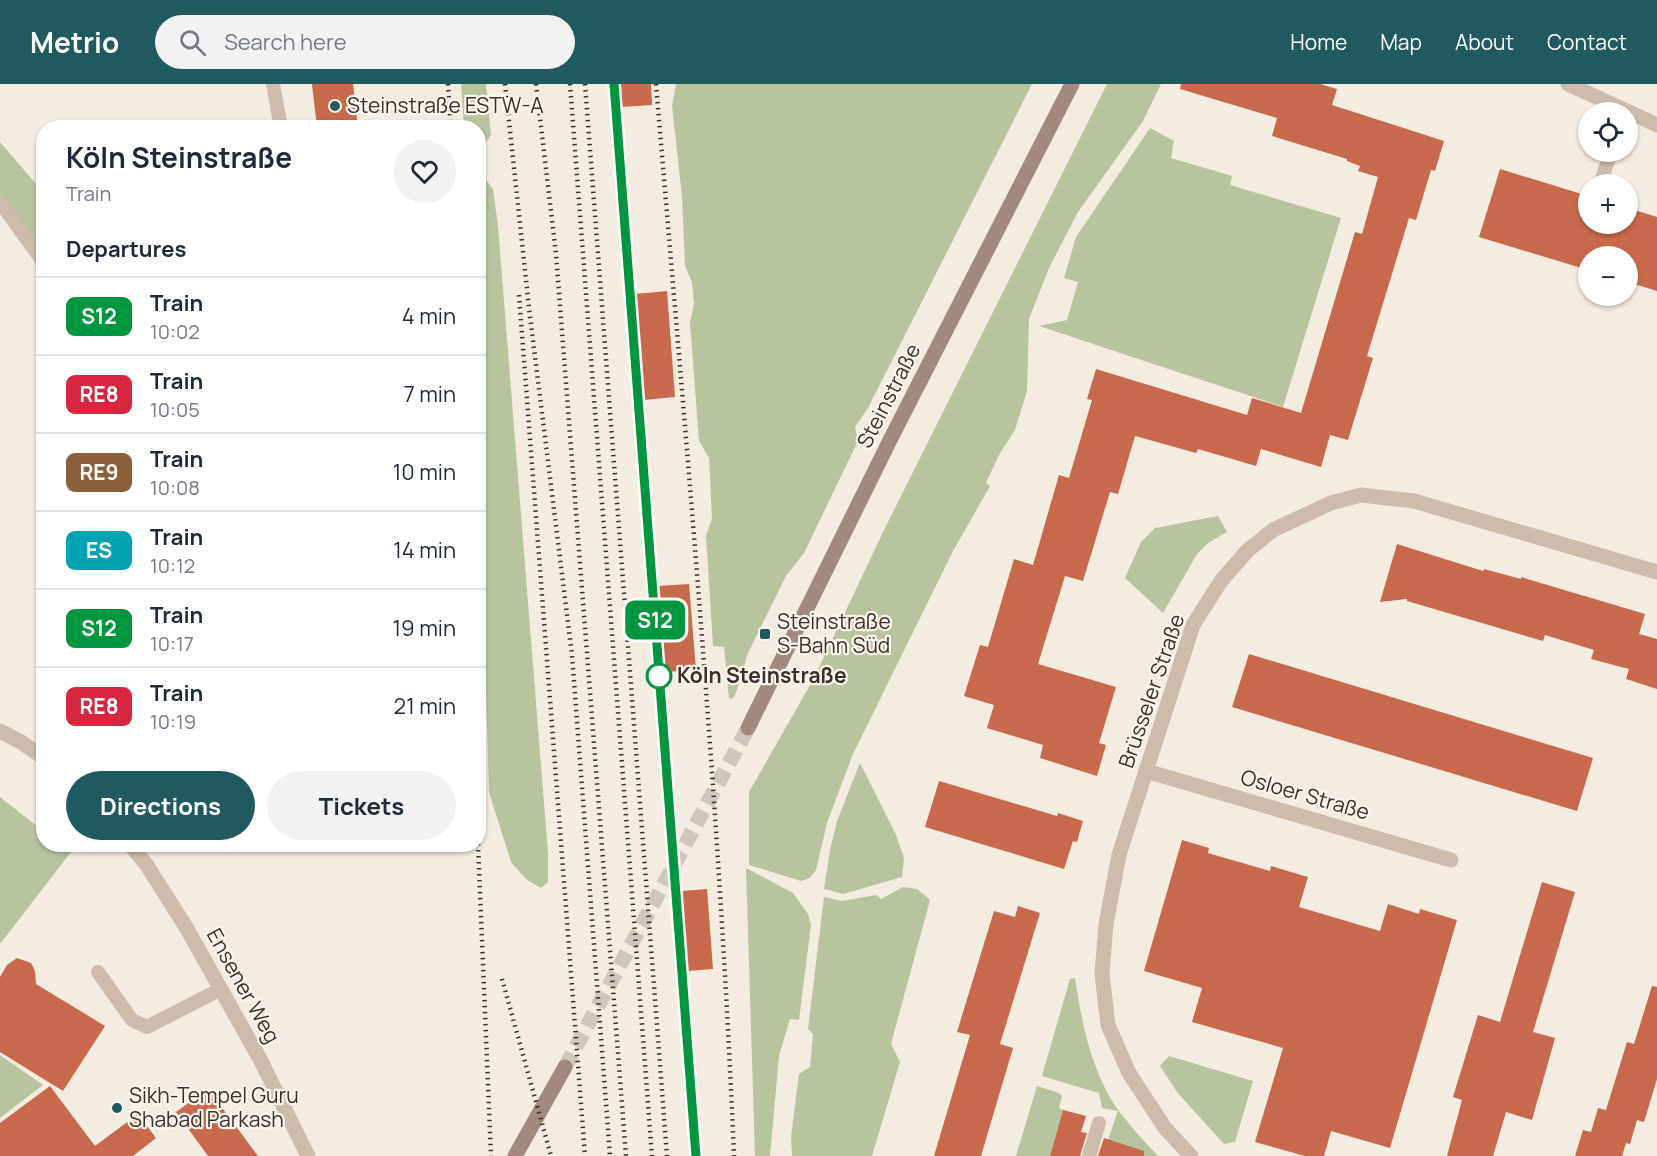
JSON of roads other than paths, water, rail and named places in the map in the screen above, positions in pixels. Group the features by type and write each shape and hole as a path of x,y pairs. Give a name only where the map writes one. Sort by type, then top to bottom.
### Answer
{"main road":[{"name":"Steinstraße","path":"748,728 880,461 1072,84"},
{"path":"515,1156 565,1067"}],"street":[{"path":"1568,84 1605,102"},
{"path":"1638,117 1657,125"},
{"name":"Brüsseler Straße","path":"1191,1156 1165,1128 1129,1073 1108,1025 1102,974 1106,924 1119,855 1193,625 1221,581 1246,550 1273,530 1331,503 1361,495 1414,501 1657,572"},
{"path":"0,731 36,752"},
{"name":"Osloer Straße","path":"1146,771 1451,860"},
{"name":"Ensener Weg","path":"136,852 146,864 186,927 261,1060 308,1156"}],"lane":[{"path":"273,84 280,120"},
{"path":"0,202 36,252"},
{"path":"98,972 132,1020 147,1027 220,989"},
{"path":"1089,1156 1099,1123"}],"tunnel":[{"path":"565,1067 748,728"}],"railway":[{"path":"448,84 450,120"},
{"path":"505,84 529,308 572,655 610,1156"},
{"path":"536,84 556,254 626,1156"},
{"path":"570,84 652,1156"},
{"path":"585,84 667,1156"},
{"path":"614,84 696,1156"},
{"path":"656,84 711,754 734,1156"},
{"path":"519,295 585,1156"},
{"path":"478,852 491,1156"},
{"path":"502,979 551,1156"}],"train":[{"name":"S12","path":"614,84 696,1156"}],"place":[{"name":"Steinstraße ESTW-A","path":"335,106"},
{"name":"Steinstraße S-Bahn Süd","path":"765,634"},
{"name":"Köln Steinstraße","path":"659,676"},
{"name":"Sikh-Tempel Guru Shabad Parkash","path":"117,1108"}]}
